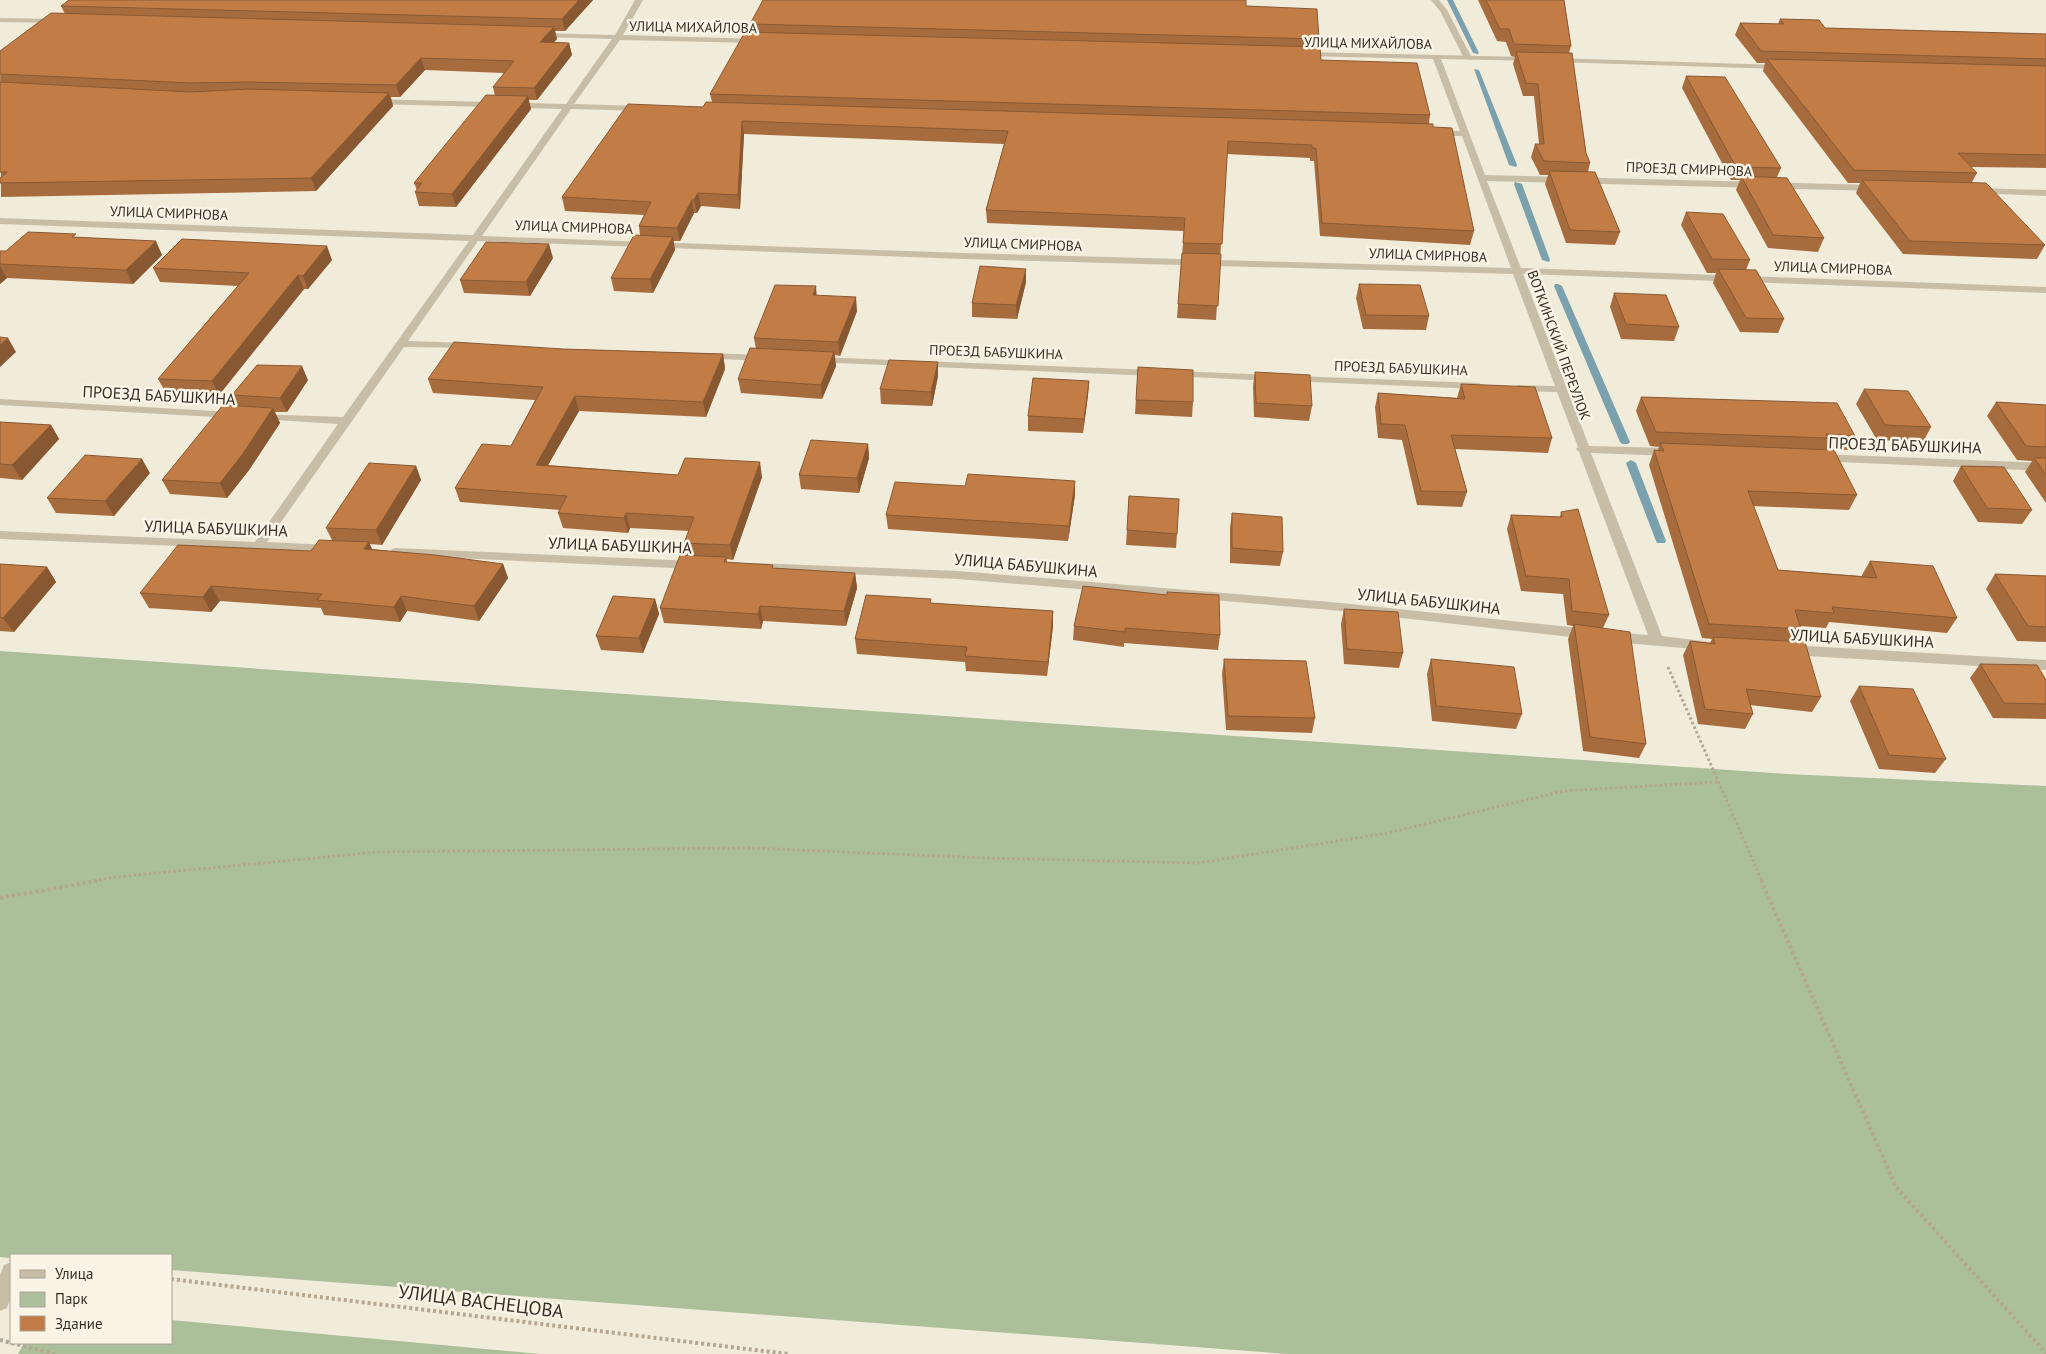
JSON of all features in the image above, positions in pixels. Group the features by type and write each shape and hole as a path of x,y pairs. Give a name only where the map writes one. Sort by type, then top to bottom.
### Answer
{"street":[{"path":"258,546 617,38 639,0"},
{"path":"1435,0 1443,10 1468,58"},
{"path":"0,20 69,22"},
{"name":"УЛИЦА МИХАЙЛОВА","path":"529,35 767,41"},
{"name":"УЛИЦА МИХАЙЛОВА","path":"1296,54 1790,67"},
{"name":"ВОТКИНСКИЙ ПЕРЕУЛОК","path":"1436,58 1582,449 1657,642"},
{"path":"362,101 658,109"},
{"path":"1425,133 1465,134"},
{"name":"ПРОЕЗД СМИРНОВА","path":"1481,178 1887,188"},
{"path":"1966,190 2046,192"},
{"name":"УЛИЦА СМИРНОВА","path":"0,221 964,256 1516,271 2046,290"},
{"path":"401,344 480,347"},
{"path":"698,356 777,359"},
{"name":"ПРОЕЗД БАБУШКИНА","path":"807,360 1491,387"},
{"path":"1510,388 1560,390"},
{"name":"ПРОЕЗД БАБУШКИНА","path":"0,402 346,421"},
{"path":"1582,449 1681,452"},
{"name":"ПРОЕЗД БАБУШКИНА","path":"1809,458 2046,467"},
{"name":"УЛИЦА БАБУШКИНА","path":"0,535 347,550"},
{"name":"УЛИЦА БАБУШКИНА","path":"386,552 712,565"},
{"name":"УЛИЦА БАБУШКИНА","path":"741,566 968,576 1331,606 1657,642 1715,645"},
{"name":"УЛИЦА БАБУШКИНА","path":"1773,649 2046,665"},
{"path":"0,1301 10,1275"}],"path":[{"path":"1657,642 1896,1187 2046,1353"},
{"path":"0,898 115,877 378,852 751,848 986,858 1196,863 1388,833 1562,791 1718,782"},
{"name":"УЛИЦА ВАСНЕЦОВА","path":"172,1279 788,1354"},
{"path":"16,1344 55,1354"}],"green space":[{"path":"0,651 1787,774 2046,786 2046,1354 1287,1354 172,1270 172,1254 10,1254 10,1258 0,1257"},
{"path":"172,1320 541,1354 18,1354 23,1344 172,1344"}],"building":[{"path":"69,0 579,0 562,19 61,6"},
{"path":"763,0 1246,0 1246,6 1317,9 1319,39 750,24"},
{"path":"1486,0 1564,0 1571,46 1514,44 1509,29 1500,29"},
{"path":"51,13 554,27 540,42 569,43 534,88 493,87 514,61 421,58 396,85 248,82 191,83 0,74 0,51"},
{"path":"1780,19 1819,20 1825,28 2046,34 2046,59 1761,51 1740,23 1784,24"},
{"path":"745,32 1320,47 1321,60 1417,63 1430,115 710,94"},
{"path":"1516,52 1572,53 1586,153 1590,163 1544,161 1535,144 1544,144 1538,84 1526,83"},
{"path":"1767,59 2046,66 2046,155 1958,153 1977,173 1854,170"},
{"path":"1686,76 1725,77 1781,168 1736,167"},
{"path":"0,82 190,92 248,89 389,93 311,178 0,183 0,178 7,172 0,172"},
{"path":"486,95 528,96 452,194 415,192 422,183 414,183"},
{"path":"706,102 1433,124 1433,127 1452,128 1474,231 1322,223 1316,148 1312,148 1312,145 1228,141 1222,244 1183,243 1185,218 986,210 1008,131 742,121 738,195 698,193 694,200 692,200 677,228 639,226 651,202 562,197 628,104 703,107"},
{"path":"1549,171 1595,172 1620,232 1570,230"},
{"path":"1741,176 1787,178 1824,238 1773,235"},
{"path":"1862,180 1986,183 2045,245 1910,241"},
{"path":"1686,212 1723,214 1750,260 1712,259"},
{"path":"28,232 76,234 72,237 156,241 126,270 0,264 0,251 6,251"},
{"path":"634,235 673,237 650,279 611,278"},
{"path":"182,239 327,246 303,276 298,275 212,381 158,379 249,273 153,268"},
{"path":"486,242 549,244 526,282 460,280"},
{"path":"1182,253 1221,254 1218,306 1178,304"},
{"path":"980,266 1026,269 1016,305 972,303"},
{"path":"1718,269 1756,270 1784,319 1746,318"},
{"path":"1359,284 1420,285 1429,316 1366,315"},
{"path":"775,285 816,286 813,295 856,297 838,342 754,338"},
{"path":"1614,293 1666,295 1679,327 1626,324"},
{"path":"0,337 8,338 0,345"},
{"path":"454,342 563,349 723,354 703,402 575,396 536,465 678,475 685,458 760,462 730,545 684,543 694,517 626,513 624,518 558,513 567,496 455,488 482,444 511,446 543,387 428,379"},
{"path":"750,348 834,352 821,385 738,379"},
{"path":"889,360 938,362 931,392 880,389"},
{"path":"257,365 302,366 280,398 232,395"},
{"path":"1138,367 1193,370 1193,402 1136,400"},
{"path":"1255,372 1310,375 1312,406 1256,403"},
{"path":"1033,378 1089,381 1084,419 1028,416"},
{"path":"1461,384 1535,387 1552,438 1451,435 1467,492 1421,491 1405,425 1381,424 1378,393 1465,399"},
{"path":"1864,389 1908,391 1931,427 1885,425"},
{"path":"1641,397 1837,403 1855,436 1826,434 1828,438 1656,432"},
{"path":"1996,402 2046,405 2046,447 2026,446"},
{"path":"223,405 273,408 242,455 220,483 162,480"},
{"path":"0,422 51,425 12,465 0,464"},
{"path":"811,440 868,444 857,478 799,475"},
{"path":"1660,443 1834,450 1857,495 1748,491 1778,570 1877,578 1870,561 1933,566 1957,618 1832,607 1834,613 1795,610 1801,629 1709,624 1654,450 1664,451"},
{"path":"85,455 142,459 105,501 47,498"},
{"path":"2034,458 2046,458 2046,475"},
{"path":"369,463 416,466 376,530 326,528"},
{"path":"1961,466 2004,467 2032,510 1987,508"},
{"path":"968,474 1075,481 1069,526 886,515 895,482 965,486"},
{"path":"1129,496 1179,499 1177,534 1127,530"},
{"path":"1578,509 1609,615 1572,611 1569,579 1526,576 1511,515 1562,517 1561,512"},
{"path":"1232,513 1282,517 1283,552 1232,548"},
{"path":"319,540 369,542 364,549 435,555 503,564 474,606 401,596 394,607 317,600 322,594 211,586 203,597 140,593 178,545 311,551"},
{"path":"680,555 726,557 724,562 773,565 772,568 855,573 844,611 760,606 758,614 660,608"},
{"path":"0,564 47,567 3,618 0,617"},
{"path":"1995,574 2046,576 2046,627 2028,626"},
{"path":"1083,586 1167,595 1167,592 1219,595 1220,635 1125,628 1125,632 1074,626"},
{"path":"866,595 931,599 930,603 1053,611 1048,662 965,656 967,647 855,639"},
{"path":"613,596 655,599 639,638 596,636"},
{"path":"1344,609 1398,612 1403,653 1347,649"},
{"path":"1574,624 1630,632 1646,744 1590,737"},
{"path":"1713,637 1805,642 1821,697 1746,689 1753,714 1705,709 1690,641 1715,644"},
{"path":"1224,659 1306,661 1315,718 1228,716"},
{"path":"1431,659 1514,667 1522,714 1436,706"},
{"path":"1980,664 2037,665 2046,680 2046,704 2004,703"},
{"path":"1859,686 1913,689 1946,759 1889,755"}],"waterway":[{"path":"1450,0 1476,53"},
{"path":"1476,70 1513,165"},
{"path":"1518,184 1546,260"},
{"path":"1558,286 1625,442"},
{"path":"1631,463 1661,541"}]}
